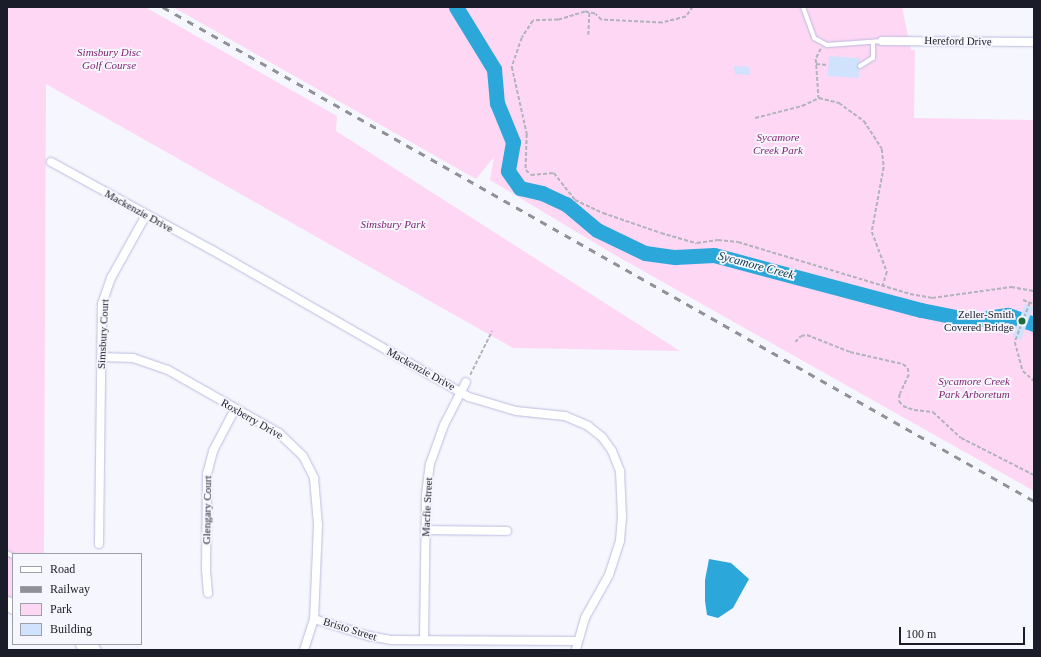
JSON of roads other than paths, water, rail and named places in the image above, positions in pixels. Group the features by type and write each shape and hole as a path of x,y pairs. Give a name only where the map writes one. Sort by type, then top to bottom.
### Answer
{"main road":[{"path":"84,645 94,650"}],"street":[{"name":"Hereford Drive","path":"882,42 1034,42"},
{"name":"Mackenzie Drive","path":"51,162 212,250 461,392 496,406 577,420 602,437 617,461 622,482 620,542 614,564 585,618 577,641 576,650"},
{"name":"Simsbury Court","path":"99,544 101,310 105,291 146,215"},
{"name":"Roxberry Drive","path":"101,357 133,358 154,363 290,442 303,456 314,478 318,525 314,618 304,650"},
{"name":"Macfie Street","path":"424,640 427,483 433,453 466,382"},
{"name":"Glengary Court","path":"208,593 206,570 207,474 213,451 235,409"},
{"path":"425,530 507,531"},
{"name":"Bristo Street","path":"314,618 380,639 577,641"}],"lane":[{"path":"803,7 814,38 824,43 848,45 882,42"},
{"path":"860,66 873,58 873,42"}],"water":[{"path":"709,559 731,563 749,579 733,608 718,618 707,615 705,580"}],"waterway":[{"name":"Sycamore Creek","path":"456,7 494,69 497,103 513,142 508,171 520,188 542,193 566,204 597,230 645,253 675,257 714,255 921,310 971,320 1008,315 1034,324"}],"railway":[{"path":"163,7 1034,501"}],"place":[{"name":"Zeller-Smith Covered Bridge","path":"1022,321"}],"park label":[{"name":"Simsbury Disc Golf Course","path":"109,59"},
{"name":"Sycamore Creek Park","path":"778,144"},
{"name":"Simsbury Park","path":"393,224"},
{"name":"Sycamore Creek Park Arboretum","path":"974,388"}]}
